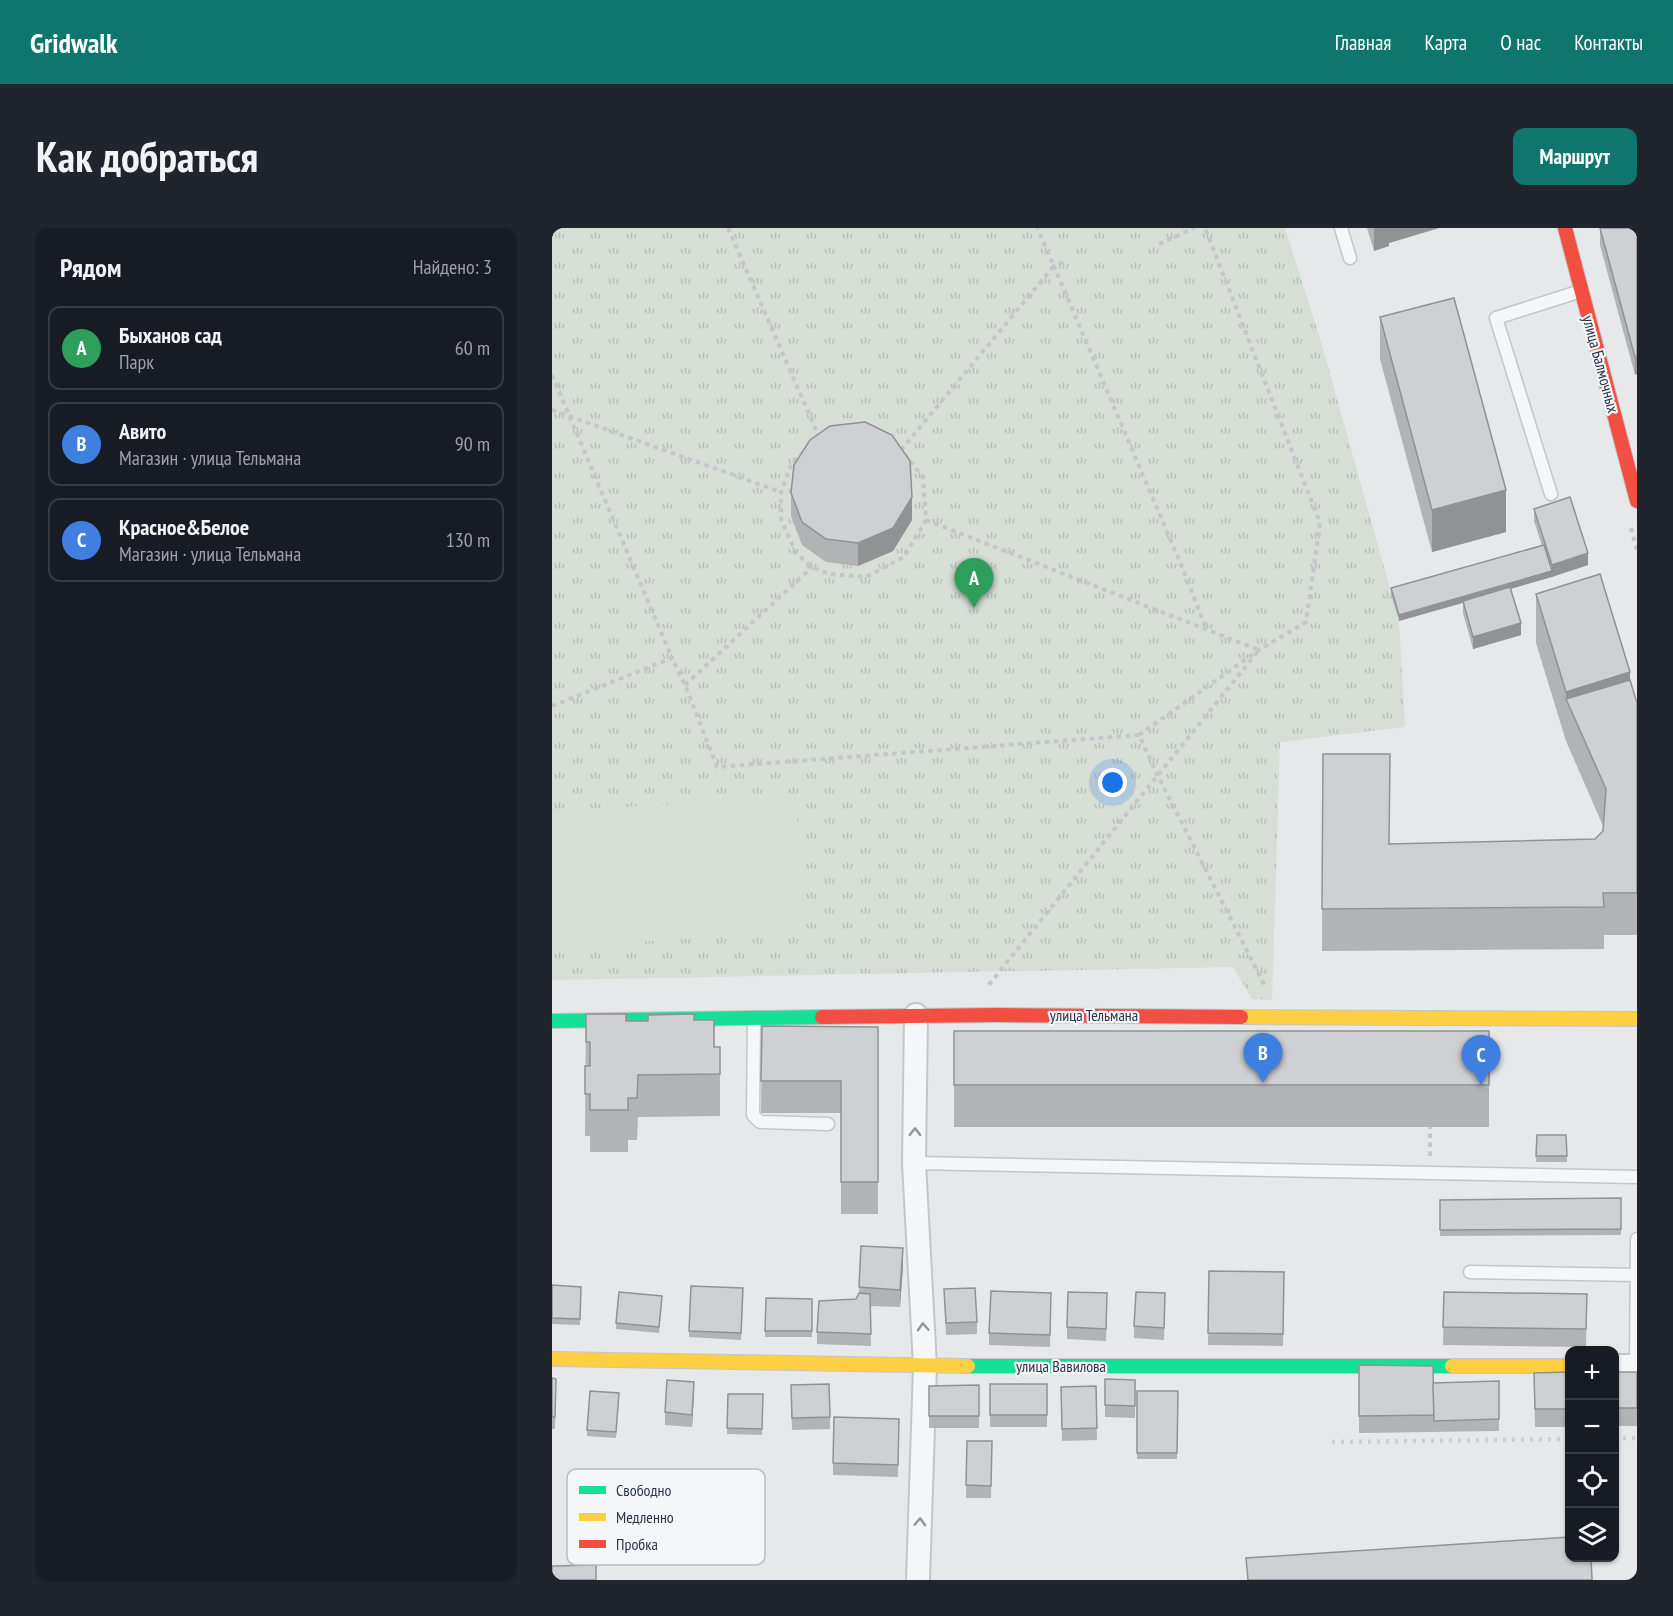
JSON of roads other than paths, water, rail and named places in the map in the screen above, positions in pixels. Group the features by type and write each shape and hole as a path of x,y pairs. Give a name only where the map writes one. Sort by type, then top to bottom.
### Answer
{"street":[{"name":"улица Балмочных","path":"1565,228 1637,501"},
{"name":"улица Тельмана","path":"552,1021 916,1015 1160,1020 1637,1020"},
{"path":"916,1015 914,1163 925,1366 918,1580"},
{"name":"улица Вавилова","path":"552,1359 925,1366 1565,1366"}],"lane":[{"path":"1341,228 1350,258"},
{"path":"1551,494 1496,318 1582,291"},
{"path":"754,1018 753,1115 760,1122 828,1124"},
{"path":"914,1163 1637,1177"},
{"path":"1629,1366 1637,1275 1637,1239"},
{"path":"1470,1272 1637,1275"}],"railway":[{"path":"1619,1438 1637,1438"},
{"path":"1332,1442 1565,1439"}],"place":[{"name":"Быханов сад","path":"974,608"},
{"name":"Авито","path":"1263,1083"},
{"name":"Красное&Белое","path":"1481,1085"}]}
